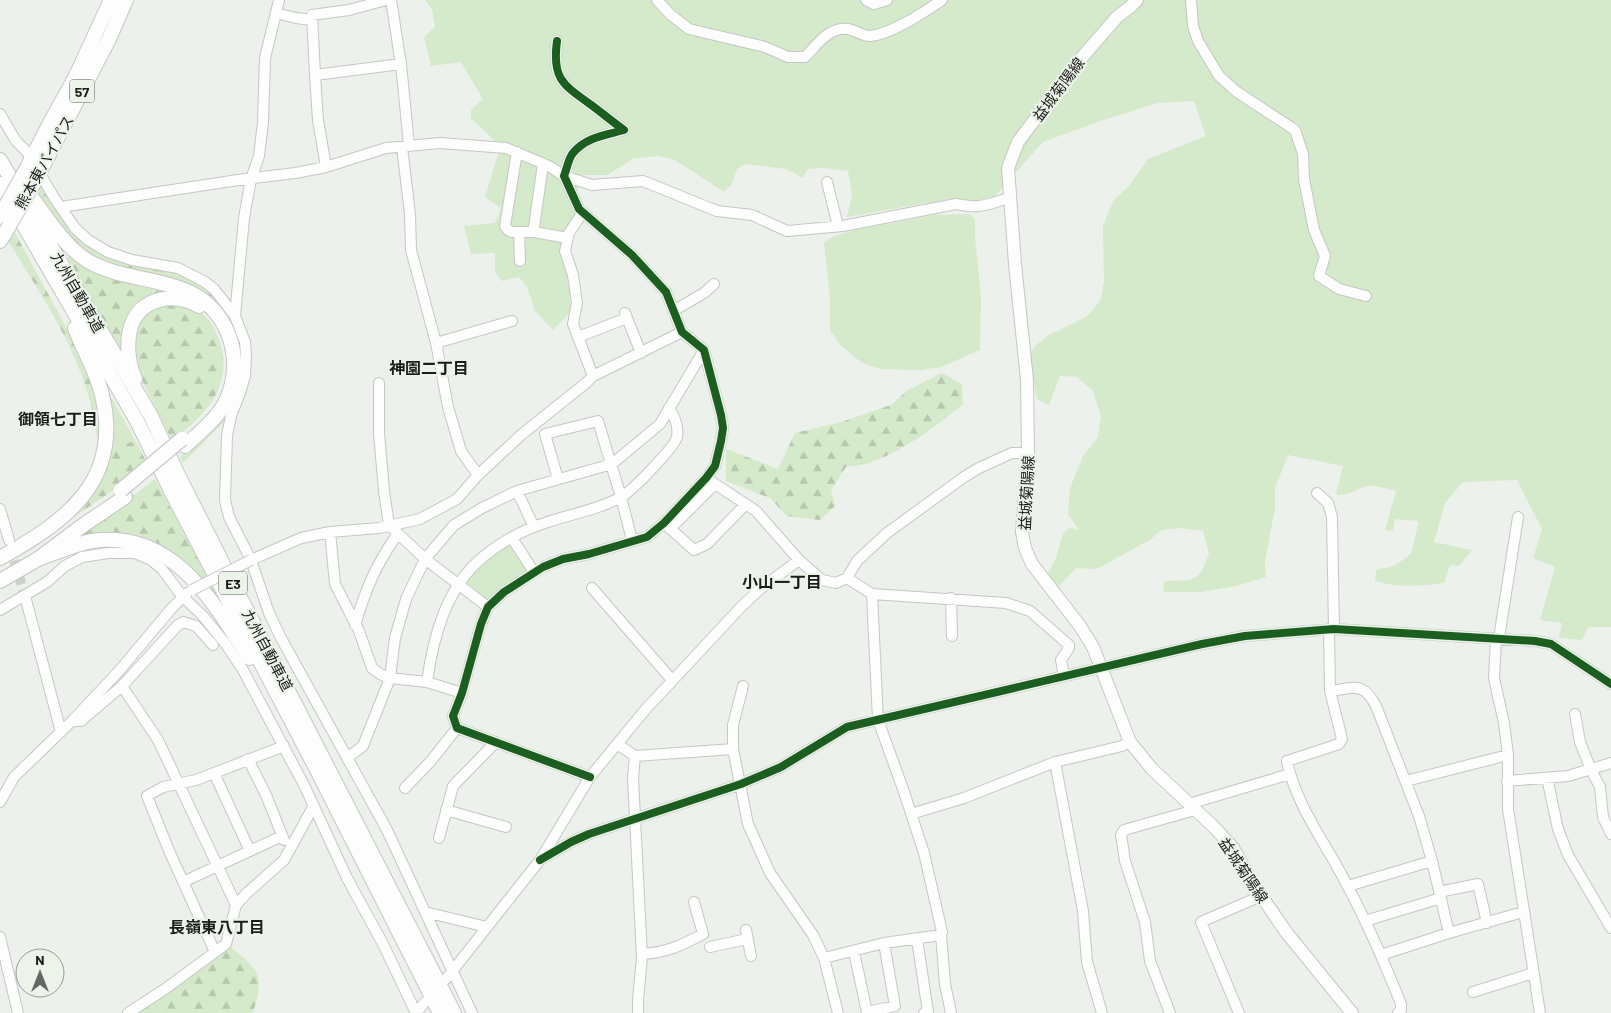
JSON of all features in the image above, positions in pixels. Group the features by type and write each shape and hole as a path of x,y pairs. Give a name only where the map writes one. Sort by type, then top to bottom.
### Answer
{"highway":[{"name":"熊本東バイパス","path":"0,216 34,170 50,123 75,78 111,0"},
{"name":"熊本東バイパス","path":"3,237 34,170 109,39 126,0"},
{"path":"0,148 25,187 68,244 87,260 116,273 183,289 198,296 219,315 234,348 235,363 232,384 226,402 201,432 184,443 123,494 38,559 0,581"},
{"name":"九州自動車道","path":"0,160 151,416 178,475 229,576 454,1013"},
{"name":"九州自動車道","path":"0,184 137,421 171,491 316,768 440,1013"},
{"path":"35,539 79,502 98,473 104,451 106,429 102,395 61,290"},
{"path":"151,416 131,370 128,352 131,326 139,312 152,302 166,298 188,300 198,306 217,325 226,345 227,376 224,386 208,414 184,443"},
{"path":"0,558 35,539 58,531 123,494"},
{"path":"38,559 73,546 106,540 122,541 162,553 194,580 216,606 316,768"}],"main road":[{"name":"益城菊陽線","path":"1137,0 1116,17 1092,45 1018,142 1008,168 1017,291 1027,380 1028,453 1022,532 1025,548 1032,564 1093,647 1130,742 1152,769 1215,828 1233,848 1261,896 1286,932 1352,1013"}],"street":[{"path":"235,316 244,218 251,179 258,156 263,122 265,58 278,0"},
{"path":"326,167 318,120 312,15 349,10 357,4 386,0"},
{"path":"390,0 401,64 411,250 436,343 448,407 461,450 478,474"},
{"path":"656,0 671,15 689,28 765,47 788,57 805,57 832,30 847,29 869,36 893,29 942,0"},
{"path":"866,0 874,4 887,0"},
{"path":"1190,0 1193,26 1198,41 1219,76 1237,92 1295,130 1303,154 1304,179 1314,230 1325,256 1319,276 1339,289 1366,296"},
{"path":"276,13 312,20"},
{"path":"457,728 453,716 462,693 481,624 488,607 504,592 534,572 563,559 589,554 647,537 667,526 710,481 724,428 704,350 682,332 666,292 632,255 580,209 564,176 572,154 583,144 601,135 624,130 564,83 557,71 555,57 557,41"},
{"path":"315,76 401,64"},
{"path":"0,114 16,141 27,152 34,170 75,228 88,240 108,252 132,260 178,268 210,285 235,316 243,334 246,355 245,376 231,416 227,435 226,500 228,517 251,560 269,613 280,638 387,830 472,1013"},
{"path":"61,207 295,173 326,167 386,148 440,143 506,148 543,164 564,176 592,185 643,181 717,211 752,215 787,231 838,226 956,204 973,207 986,206 1009,198"},
{"path":"517,152 505,226 512,232 534,232 568,238"},
{"path":"534,232 543,164"},
{"path":"827,182 838,226"},
{"path":"583,212 569,233 565,252 573,275 577,303 573,324 593,376"},
{"path":"520,232 520,261"},
{"path":"673,311 704,293 714,284"},
{"path":"578,337 626,315 641,353"},
{"path":"436,343 512,321"},
{"path":"0,802 14,777 72,721 119,671 182,596 251,560 301,538 330,532 371,529 420,519 457,499 478,474 521,435 586,384 593,376 682,332"},
{"path":"347,758 363,746 390,678 395,638 406,599 425,559 454,525 482,508 517,491 612,464 660,424 704,350"},
{"path":"379,383 384,491 389,525 425,559 488,607"},
{"path":"427,682 433,646 440,622 459,585 471,568 482,557 534,527 591,509 621,497 631,490 668,451 676,438 678,430 669,408"},
{"path":"558,479 545,434 598,421 612,464 632,540"},
{"path":"710,481 756,511 799,560 822,580 836,583 847,578 857,561 887,533 964,477 1012,453 1028,453"},
{"path":"517,491 534,527"},
{"path":"1317,493 1328,503 1332,518 1330,691 1342,739 1339,744 1287,761 1290,774 1307,813 1348,886 1381,955 1401,1004 1401,1010 1398,1013"},
{"path":"667,526 694,550 707,544 746,504"},
{"path":"0,509 9,540"},
{"path":"1518,516 1498,638 1494,678 1504,723 1508,755 1508,809 1537,1012"},
{"path":"330,532 335,584 355,625 372,668 390,678 427,682 462,693"},
{"path":"355,625 369,582 383,555 398,533"},
{"path":"512,538 534,572"},
{"path":"0,610 47,582 65,566 82,557 108,553 135,553 151,560 162,569 182,596 203,616 225,643 243,670 305,787 346,878 384,944 416,1013 425,1002"},
{"path":"446,979 540,860 590,777 617,744 672,680 754,595 799,560"},
{"path":"847,578 872,594 1006,603 1030,611 1069,645 1061,660 1064,676"},
{"path":"592,588 672,680"},
{"path":"872,594 878,720 924,853 942,932 945,984 951,1013"},
{"path":"25,596 61,732"},
{"path":"951,598 952,636"},
{"path":"72,721 82,721 122,686 177,626 183,622 196,626 213,645"},
{"path":"540,860 580,838 741,784 781,768 847,727 1197,645 1245,636 1331,629 1498,638 1551,644 1611,684"},
{"path":"122,686 158,740 236,905"},
{"path":"743,686 733,725 733,749 748,824 770,872 813,935 824,958 838,1013"},
{"path":"1330,691 1359,688 1370,693 1419,816 1449,933"},
{"path":"1575,714 1580,742 1600,787 1603,818 1611,834"},
{"path":"457,728 590,777"},
{"path":"405,788 430,762 457,728"},
{"path":"439,838 452,786 496,742"},
{"path":"911,814 964,798 1055,762 1122,746 1130,742"},
{"path":"617,744 635,756 733,749"},
{"path":"215,952 147,796 163,787 180,784 214,773 284,746"},
{"path":"1406,782 1508,755"},
{"path":"635,756 634,778 642,954 638,1013"},
{"path":"248,760 266,795 289,850"},
{"path":"1055,762 1082,911 1087,962 1102,1013"},
{"path":"1507,781 1568,776 1611,763"},
{"path":"214,773 250,851"},
{"path":"1170,1013 1150,961 1145,922 1125,861 1121,835 1124,830 1290,774"},
{"path":"1547,778 1556,821 1568,855 1611,928"},
{"path":"128,1013 165,990 226,944 236,905 284,860 313,807"},
{"path":"446,810 506,827"},
{"path":"183,882 282,836"},
{"path":"1348,886 1432,861"},
{"path":"1365,921 1478,884 1487,922"},
{"path":"1239,1013 1201,922 1261,896"},
{"path":"642,954 654,954 676,948 703,934 694,902"},
{"path":"425,912 487,927"},
{"path":"1381,955 1523,912"},
{"path":"710,947 746,934 751,956"},
{"path":"824,958 884,943 941,935"},
{"path":"0,937 18,1013"},
{"path":"918,939 929,1012"},
{"path":"854,952 867,1012 895,1006 884,943"},
{"path":"1473,992 1492,982 1533,974"}],"green space":[{"path":"425,0 1611,0 1611,627 1588,627 1582,640 1559,638 1562,623 1540,620 1555,567 1533,558 1542,529 1517,480 1463,482 1445,503 1434,542 1472,550 1459,566 1450,565 1444,583 1401,586 1375,581 1376,570 1394,566 1411,554 1419,521 1395,519 1393,531 1385,530 1396,491 1367,486 1348,494 1336,494 1343,466 1288,455 1275,488 1275,508 1265,562 1266,577 1236,586 1201,592 1163,592 1164,581 1189,580 1197,577 1202,571 1209,554 1203,531 1182,528 1162,530 1148,541 1095,569 1076,568 1057,588 1046,577 1056,558 1063,534 1069,528 1079,530 1068,514 1070,488 1083,456 1098,437 1101,416 1093,391 1077,377 1060,376 1049,405 1037,399 1029,357 1035,346 1049,335 1088,316 1101,299 1104,282 1103,226 1113,201 1129,186 1148,159 1206,136 1194,101 1157,103 1043,142 994,197 975,201 955,198 847,217 852,196 848,171 824,168 808,169 803,178 786,169 745,164 737,169 732,184 724,192 675,160 657,156 632,159 608,175 578,175 578,213 566,232 571,312 553,330 535,311 527,287 519,277 502,281 495,273 495,253 471,254 464,226 495,223 501,208 485,197 500,148 471,119 471,110 483,99 461,62 431,66 424,37 435,27 432,9"},
{"path":"42,183 77,235 204,284 230,312 240,342 243,359 233,401 225,421 183,463 180,457 207,432 231,400 224,314 106,266 74,244 36,192"},
{"path":"970,214 975,220 981,297 980,350 941,367 920,370 880,369 862,363 840,345 830,330 830,298 824,242 835,236 855,230 935,215"},
{"path":"14,231 85,362 102,413 98,452 95,423 79,368 53,315 8,241"},
{"path":"73,254 179,291 143,304 126,365 66,259"},
{"path":"167,302 194,308 207,318 218,336 224,365 217,393 211,403 193,424 172,441 136,368 134,333 148,311"},
{"path":"942,373 962,384 963,404 931,429 897,451 869,463 846,467 831,490 835,506 820,520 787,516 770,498 726,481 726,449 778,469 795,433 841,422 891,405 908,390"},
{"path":"99,375 135,440 109,452"},
{"path":"135,440 147,463 121,485 68,521 109,452"},
{"path":"155,479 217,596 214,598 164,551 75,541 81,532"},
{"path":"509,545 513,545 527,570 489,601 466,582 486,561"},
{"path":"226,944 245,959 256,972 259,988 253,1013 128,1013"}],"tunnel":[{"path":"10,546 25,596"}],"cycle path":[{"path":"557,41 556,64 561,79 572,91 624,130 597,137 584,143 573,153 564,176 579,209 632,255 666,292 682,332 704,350 723,428 715,466 664,523 647,537 589,554 563,559 543,567 504,592 488,607 481,624 462,693 453,716 457,728 590,777"},
{"path":"540,860 589,834 741,784 781,767 847,727 1202,644 1245,636 1334,629 1535,641 1551,644 1611,684"}],"district":[{"name":"神園二丁目","path":"429,367"},
{"name":"御領七丁目","path":"58,418"},
{"name":"小山一丁目","path":"782,581"},
{"name":"長嶺東八丁目","path":"217,926"}]}
